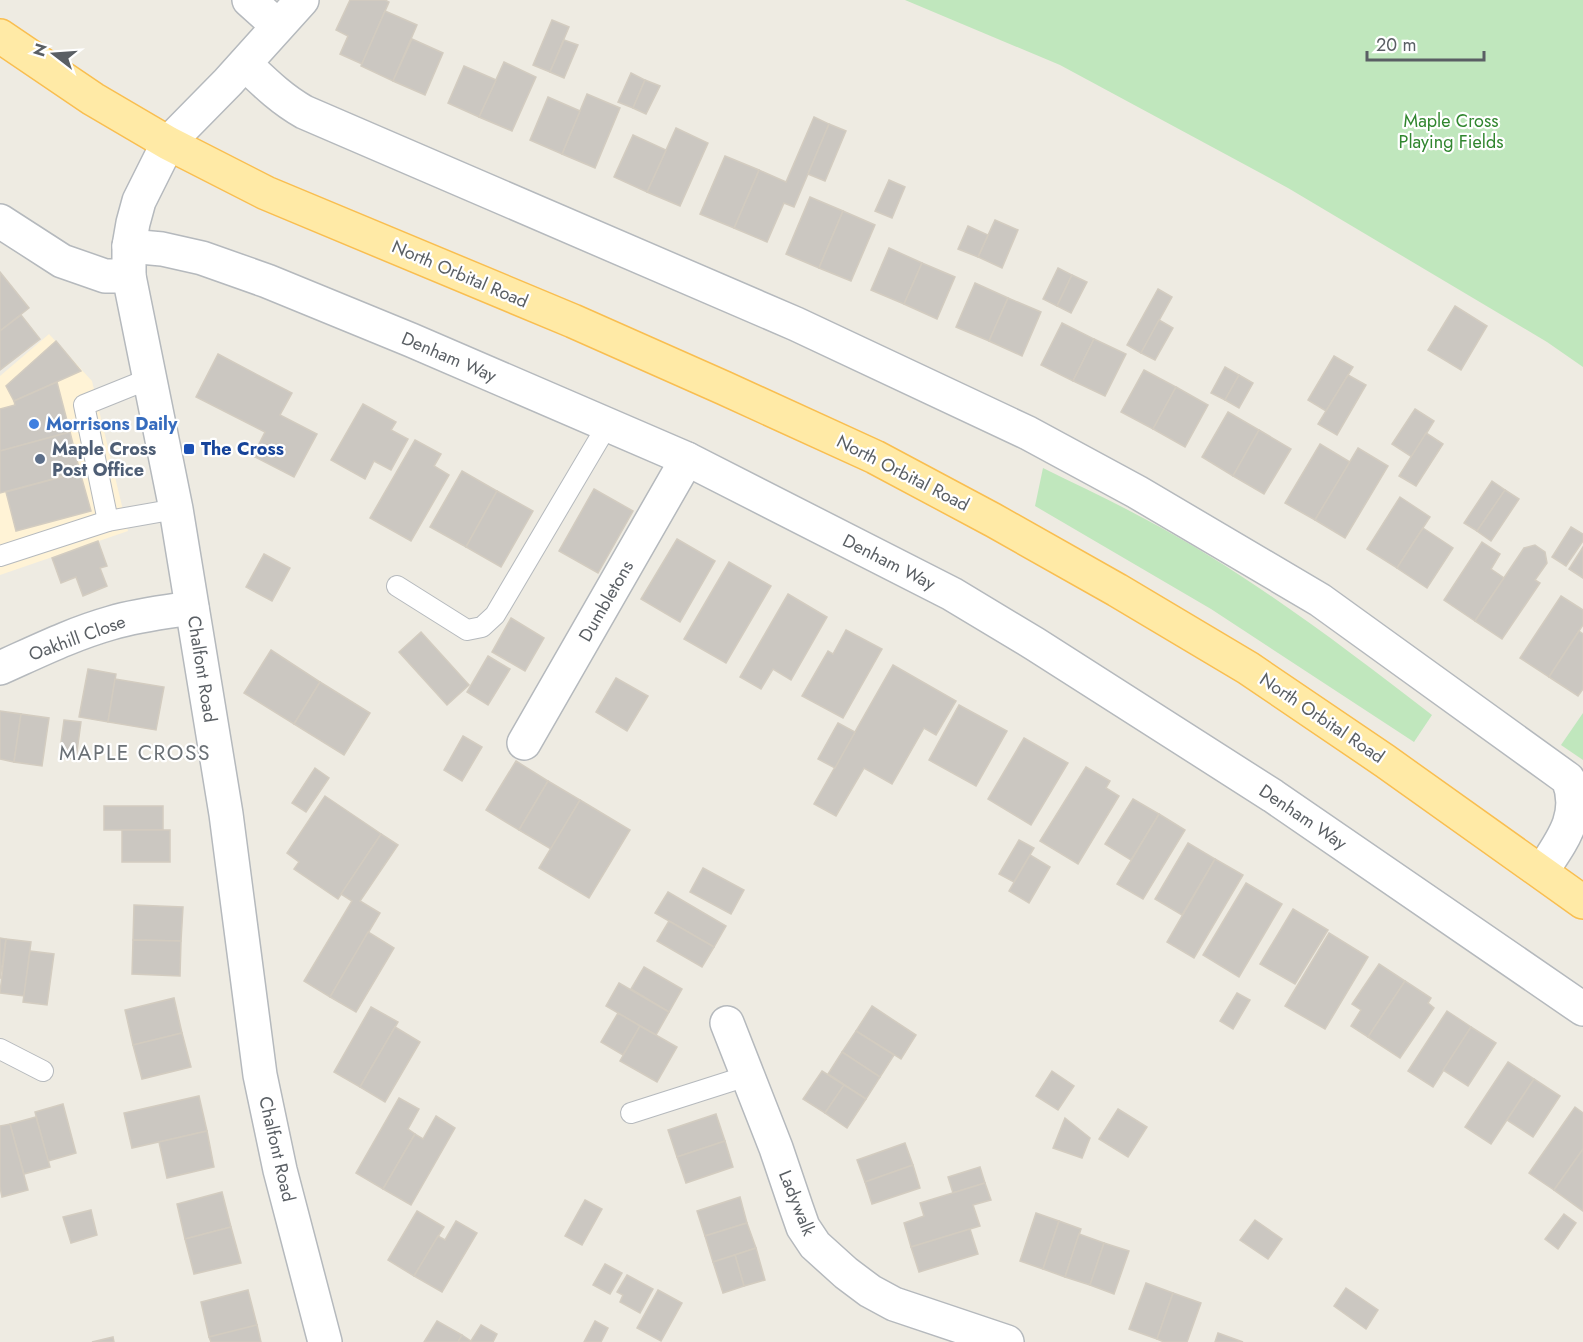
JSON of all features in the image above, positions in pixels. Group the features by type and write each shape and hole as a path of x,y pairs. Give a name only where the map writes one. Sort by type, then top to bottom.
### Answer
{"main road":[{"path":"0,36 93,99 168,143"},
{"name":"North Orbital Road","path":"168,143 266,193 573,321 875,457 993,520 1248,668 1385,761 1583,902"}],"street":[{"path":"249,0 278,26"},
{"name":"Chalfont Road","path":"302,0 168,143 139,201 133,223 129,261 177,509 226,814 260,1075 280,1170 325,1342"},
{"path":"244,64 274,93 304,112 796,324 1028,433 1137,492 1320,600 1568,779 1574,790 1576,810 1569,829 1542,871"},
{"name":"Denham Way","path":"0,221 62,261 105,276 129,261 162,249 202,258 267,281 687,459 952,594 1035,644 1273,796 1579,997"},
{"name":"Dumbletons","path":"524,743 687,459"},
{"name":"Oakhill Close","path":"0,668 108,623 192,608"},
{"name":"Ladywalk","path":"727,1023 776,1148 800,1217 815,1245 870,1291 894,1304 1005,1342"}],"lane":[{"path":"108,521 84,405 151,378"},
{"path":"397,586 467,630 482,627 495,615 608,424"},
{"path":"0,556 108,521 177,509"},
{"path":"0,1049 43,1071"},
{"path":"631,1113 747,1076"}],"shaded area":[{"path":"49,334 92,381 128,531 0,575 0,376"}],"green space":[{"name":"Maple Cross Playing Fields","path":"905,0 1583,0 1583,367 1547,342 1288,188 1060,65"},
{"path":"1043,468 1183,540 1257,586 1328,636 1432,715 1414,742 1211,609 1035,506"},
{"path":"1583,713 1583,760 1561,745"}],"building":[{"path":"350,0 389,2 362,64 340,54 348,36 336,30"},
{"path":"385,11 417,25 393,81 361,66"},
{"path":"552,20 569,27 550,72 533,65"},
{"path":"412,39 443,53 425,95 393,81"},
{"path":"564,40 578,45 564,78 550,72"},
{"path":"504,62 536,77 512,131 479,117"},
{"path":"464,66 496,80 479,117 448,103"},
{"path":"631,73 645,80 633,108 618,102"},
{"path":"645,80 660,86 646,114 633,108"},
{"path":"587,94 620,108 595,168 562,154"},
{"path":"548,97 580,111 562,154 530,140"},
{"path":"814,117 829,124 794,207 784,203 767,242 734,228 759,170 786,182"},
{"path":"829,124 846,131 825,181 808,174"},
{"path":"676,128 708,143 680,206 647,192"},
{"path":"633,135 666,150 647,192 614,177"},
{"path":"725,156 759,170 734,228 700,214"},
{"path":"889,180 905,187 892,218 875,211"},
{"path":"810,197 843,211 819,268 786,254"},
{"path":"843,211 875,225 851,281 819,268"},
{"path":"995,220 1018,230 1002,268 978,257"},
{"path":"968,226 988,235 978,257 958,249"},
{"path":"889,248 922,263 904,304 871,290"},
{"path":"922,263 955,277 937,319 904,304"},
{"path":"1058,268 1072,275 1057,306 1043,299"},
{"path":"0,272 29,308 0,331"},
{"path":"1072,275 1087,282 1071,313 1057,306"},
{"path":"975,283 1008,298 989,341 956,327"},
{"path":"1158,289 1172,297 1141,353 1127,345"},
{"path":"1008,298 1041,312 1022,356 989,341"},
{"path":"1455,306 1487,326 1461,370 1428,350"},
{"path":"21,315 40,339 0,370 0,331"},
{"path":"1159,320 1173,328 1155,360 1141,353"},
{"path":"1062,323 1094,339 1073,381 1041,365"},
{"path":"1094,339 1126,354 1105,396 1073,381"},
{"path":"56,341 81,371 14,401 6,386"},
{"path":"218,354 292,393 280,415 317,434 294,477 253,456 265,432 196,397"},
{"path":"1334,356 1353,367 1326,411 1308,400"},
{"path":"1225,367 1239,375 1225,400 1211,393"},
{"path":"1144,370 1176,387 1153,429 1121,412"},
{"path":"1239,375 1253,383 1239,408 1225,400"},
{"path":"1348,375 1366,385 1337,435 1318,424"},
{"path":"57,382 70,432 0,451 0,409 15,405 14,401"},
{"path":"1176,387 1208,405 1185,447 1153,429"},
{"path":"363,404 396,422 391,430 408,439 391,470 374,461 365,479 331,460"},
{"path":"1415,409 1434,421 1412,457 1392,444"},
{"path":"1228,412 1259,430 1233,476 1202,457"},
{"path":"1259,430 1291,449 1264,494 1233,476"},
{"path":"70,432 80,472 0,493 0,451"},
{"path":"1426,433 1443,444 1416,486 1399,476"},
{"path":"415,440 441,454 434,466 449,475 411,541 370,518"},
{"path":"1320,444 1350,462 1315,520 1285,503"},
{"path":"1358,448 1388,466 1345,538 1315,520"},
{"path":"462,471 497,491 466,547 430,527"},
{"path":"80,472 91,511 16,531 6,492"},
{"path":"1492,481 1505,490 1477,531 1464,523"},
{"path":"594,489 633,511 598,573 559,551"},
{"path":"1505,490 1519,499 1491,541 1477,531"},
{"path":"497,491 533,511 501,567 466,547"},
{"path":"1400,497 1430,517 1397,568 1367,549"},
{"path":"1571,527 1583,534 1583,541 1566,566 1552,557"},
{"path":"1423,528 1453,548 1427,588 1397,568"},
{"path":"677,539 715,561 680,622 641,599"},
{"path":"98,541 107,566 100,568 107,586 83,596 76,577 61,583 52,558"},
{"path":"1482,542 1500,554 1491,569 1504,578 1475,621 1444,600"},
{"path":"1535,545 1545,552 1547,563 1535,580 1540,583 1502,639 1475,621 1524,548"},
{"path":"1583,547 1583,578 1569,569"},
{"path":"264,554 290,568 272,601 246,587"},
{"path":"729,562 771,586 726,663 684,639"},
{"path":"788,594 827,617 791,680 773,669 761,689 740,677"},
{"path":"1561,596 1583,610 1583,625 1549,677 1520,658"},
{"path":"511,618 544,638 525,671 492,652"},
{"path":"846,630 882,649 843,718 802,696 828,651 833,654"},
{"path":"1579,631 1583,634 1583,689 1578,696 1549,677"},
{"path":"421,632 469,685 447,705 399,652"},
{"path":"271,650 320,682 294,724 244,693"},
{"path":"488,656 510,669 488,705 467,692"},
{"path":"893,665 956,701 936,735 924,728 892,784 864,768 836,816 814,804"},
{"path":"88,669 116,674 108,722 79,717"},
{"path":"616,678 648,696 627,731 596,712"},
{"path":"115,679 164,687 156,730 108,722"},
{"path":"320,682 370,713 344,755 294,724"},
{"path":"959,705 1007,731 976,786 929,760"},
{"path":"0,711 21,714 14,762 0,759"},
{"path":"21,714 49,718 42,766 14,762"},
{"path":"64,720 81,722 76,759 59,757"},
{"path":"838,723 855,732 835,768 818,759"},
{"path":"463,736 482,747 462,781 444,770"},
{"path":"1024,738 1068,763 1031,825 988,799"},
{"path":"516,761 548,781 519,830 486,810"},
{"path":"1086,767 1110,781 1106,788 1119,796 1078,864 1040,841"},
{"path":"315,768 329,778 306,812 292,803"},
{"path":"548,781 580,800 551,849 519,830"},
{"path":"325,796 381,834 338,899 294,869 299,862 287,853"},
{"path":"1133,799 1159,814 1131,860 1105,844"},
{"path":"580,800 630,830 589,898 539,868"},
{"path":"104,806 163,806 163,830 104,830"},
{"path":"1159,814 1185,830 1143,899 1117,884"},
{"path":"122,830 170,830 170,862 122,862"},
{"path":"381,834 398,845 360,901 380,913 330,997 304,981 352,901 341,894"},
{"path":"1019,840 1034,848 1014,882 999,874"},
{"path":"1188,843 1215,859 1182,915 1155,899"},
{"path":"1030,855 1050,867 1029,903 1009,891"},
{"path":"1215,859 1243,875 1194,958 1167,942"},
{"path":"703,868 744,890 731,914 690,892"},
{"path":"1246,883 1282,904 1239,977 1203,955"},
{"path":"668,892 726,926 714,947 655,913"},
{"path":"134,905 183,907 181,941 133,940"},
{"path":"1293,909 1328,930 1295,984 1260,964"},
{"path":"669,921 714,947 702,967 657,941"},
{"path":"368,932 394,948 356,1012 330,997"},
{"path":"1329,933 1368,957 1325,1029 1285,1006"},
{"path":"0,938 6,939 0,979"},
{"path":"6,939 31,942 24,996 0,993"},
{"path":"133,940 181,941 180,976 132,974"},
{"path":"30,951 54,954 47,1005 23,1002"},
{"path":"1379,964 1405,981 1368,1037 1351,1026 1361,1010 1352,1004"},
{"path":"644,967 682,989 669,1012 631,989"},
{"path":"1405,981 1431,998 1428,1003 1434,1008 1400,1058 1368,1037"},
{"path":"619,983 669,1012 656,1035 606,1006"},
{"path":"1237,993 1250,1000 1233,1029 1220,1021"},
{"path":"174,998 182,1033 133,1045 125,1010"},
{"path":"872,1006 916,1035 901,1059 856,1031"},
{"path":"371,1007 398,1022 360,1087 334,1072"},
{"path":"1447,1011 1471,1027 1433,1087 1408,1071"},
{"path":"618,1013 640,1026 623,1055 601,1042"},
{"path":"640,1026 677,1047 657,1082 620,1061"},
{"path":"395,1027 420,1042 385,1102 360,1087"},
{"path":"1471,1027 1496,1043 1468,1086 1443,1070"},
{"path":"856,1031 894,1055 880,1077 842,1052"},
{"path":"182,1033 191,1067 142,1079 133,1045"},
{"path":"842,1052 880,1077 866,1099 828,1074"},
{"path":"1508,1062 1534,1079 1491,1144 1465,1127"},
{"path":"822,1071 844,1085 825,1113 803,1099"},
{"path":"1052,1071 1074,1086 1058,1110 1036,1096"},
{"path":"1534,1079 1560,1096 1533,1137 1507,1120"},
{"path":"844,1085 866,1099 847,1128 825,1113"},
{"path":"199,1096 207,1131 132,1148 124,1113"},
{"path":"399,1098 419,1109 408,1129 415,1134 383,1189 356,1173"},
{"path":"63,1104 76,1153 48,1161 35,1112"},
{"path":"1575,1107 1583,1113 1583,1149 1554,1190 1529,1173"},
{"path":"1118,1109 1147,1127 1128,1157 1099,1139"},
{"path":"716,1114 725,1141 677,1157 668,1130"},
{"path":"436,1116 455,1128 411,1205 383,1189 415,1134 423,1139"},
{"path":"36,1117 50,1167 24,1174 10,1124"},
{"path":"1065,1118 1090,1138 1082,1158 1053,1148"},
{"path":"10,1124 28,1190 2,1197 0,1126"},
{"path":"207,1131 214,1167 167,1178 159,1142"},
{"path":"725,1141 733,1167 686,1183 677,1157"},
{"path":"905,1143 913,1165 865,1182 857,1160"},
{"path":"1583,1149 1583,1211 1554,1190"},
{"path":"913,1165 920,1188 872,1204 865,1182"},
{"path":"980,1167 985,1183 953,1193 948,1177"},
{"path":"985,1183 991,1200 973,1205 980,1226 911,1247 904,1223 924,1216 920,1203"},
{"path":"222,1192 231,1227 185,1239 177,1204"},
{"path":"740,1197 747,1223 705,1236 697,1211"},
{"path":"585,1200 602,1209 582,1245 565,1236"},
{"path":"91,1210 97,1235 71,1243 63,1217"},
{"path":"417,1211 444,1227 414,1276 388,1260"},
{"path":"1036,1213 1059,1221 1043,1269 1020,1261"},
{"path":"1564,1214 1576,1223 1558,1249 1545,1239"},
{"path":"1255,1220 1282,1239 1268,1259 1240,1240"},
{"path":"456,1221 477,1233 442,1292 414,1276 438,1236 445,1240"},
{"path":"1059,1221 1081,1229 1065,1277 1043,1269"},
{"path":"747,1223 756,1248 713,1262 705,1236"},
{"path":"231,1227 241,1263 194,1274 185,1239"},
{"path":"970,1229 978,1254 919,1272 911,1247"},
{"path":"1079,1234 1104,1243 1090,1285 1065,1277"},
{"path":"1104,1243 1129,1251 1114,1294 1090,1285"},
{"path":"756,1248 765,1280 744,1286 735,1255"},
{"path":"735,1255 744,1286 723,1293 713,1262"},
{"path":"605,1264 622,1273 610,1294 593,1285"},
{"path":"627,1275 653,1289 640,1313 620,1302 623,1295 617,1292"},
{"path":"1146,1283 1173,1293 1157,1339 1129,1329"},
{"path":"1346,1288 1378,1310 1366,1329 1334,1306"},
{"path":"248,1290 257,1325 209,1337 201,1302"},
{"path":"658,1290 682,1303 661,1341 637,1328"},
{"path":"1173,1293 1201,1303 1187,1342 1164,1342 1157,1339"},
{"path":"437,1321 462,1335 458,1342 424,1342"},
{"path":"595,1321 608,1328 601,1342 584,1342"},
{"path":"257,1325 261,1342 211,1342 209,1337"},
{"path":"481,1325 497,1334 493,1342 458,1342 462,1335 471,1341"},
{"path":"1218,1333 1243,1342 1215,1342"},
{"path":"113,1337 114,1342 92,1342"}],"place":[{"name":"Morrisons Daily","path":"34,424"},
{"name":"The Cross","path":"189,449"},
{"name":"Maple Cross Post Office","path":"40,459"}],"district":[{"name":"MAPLE CROSS","path":"135,753"}]}
